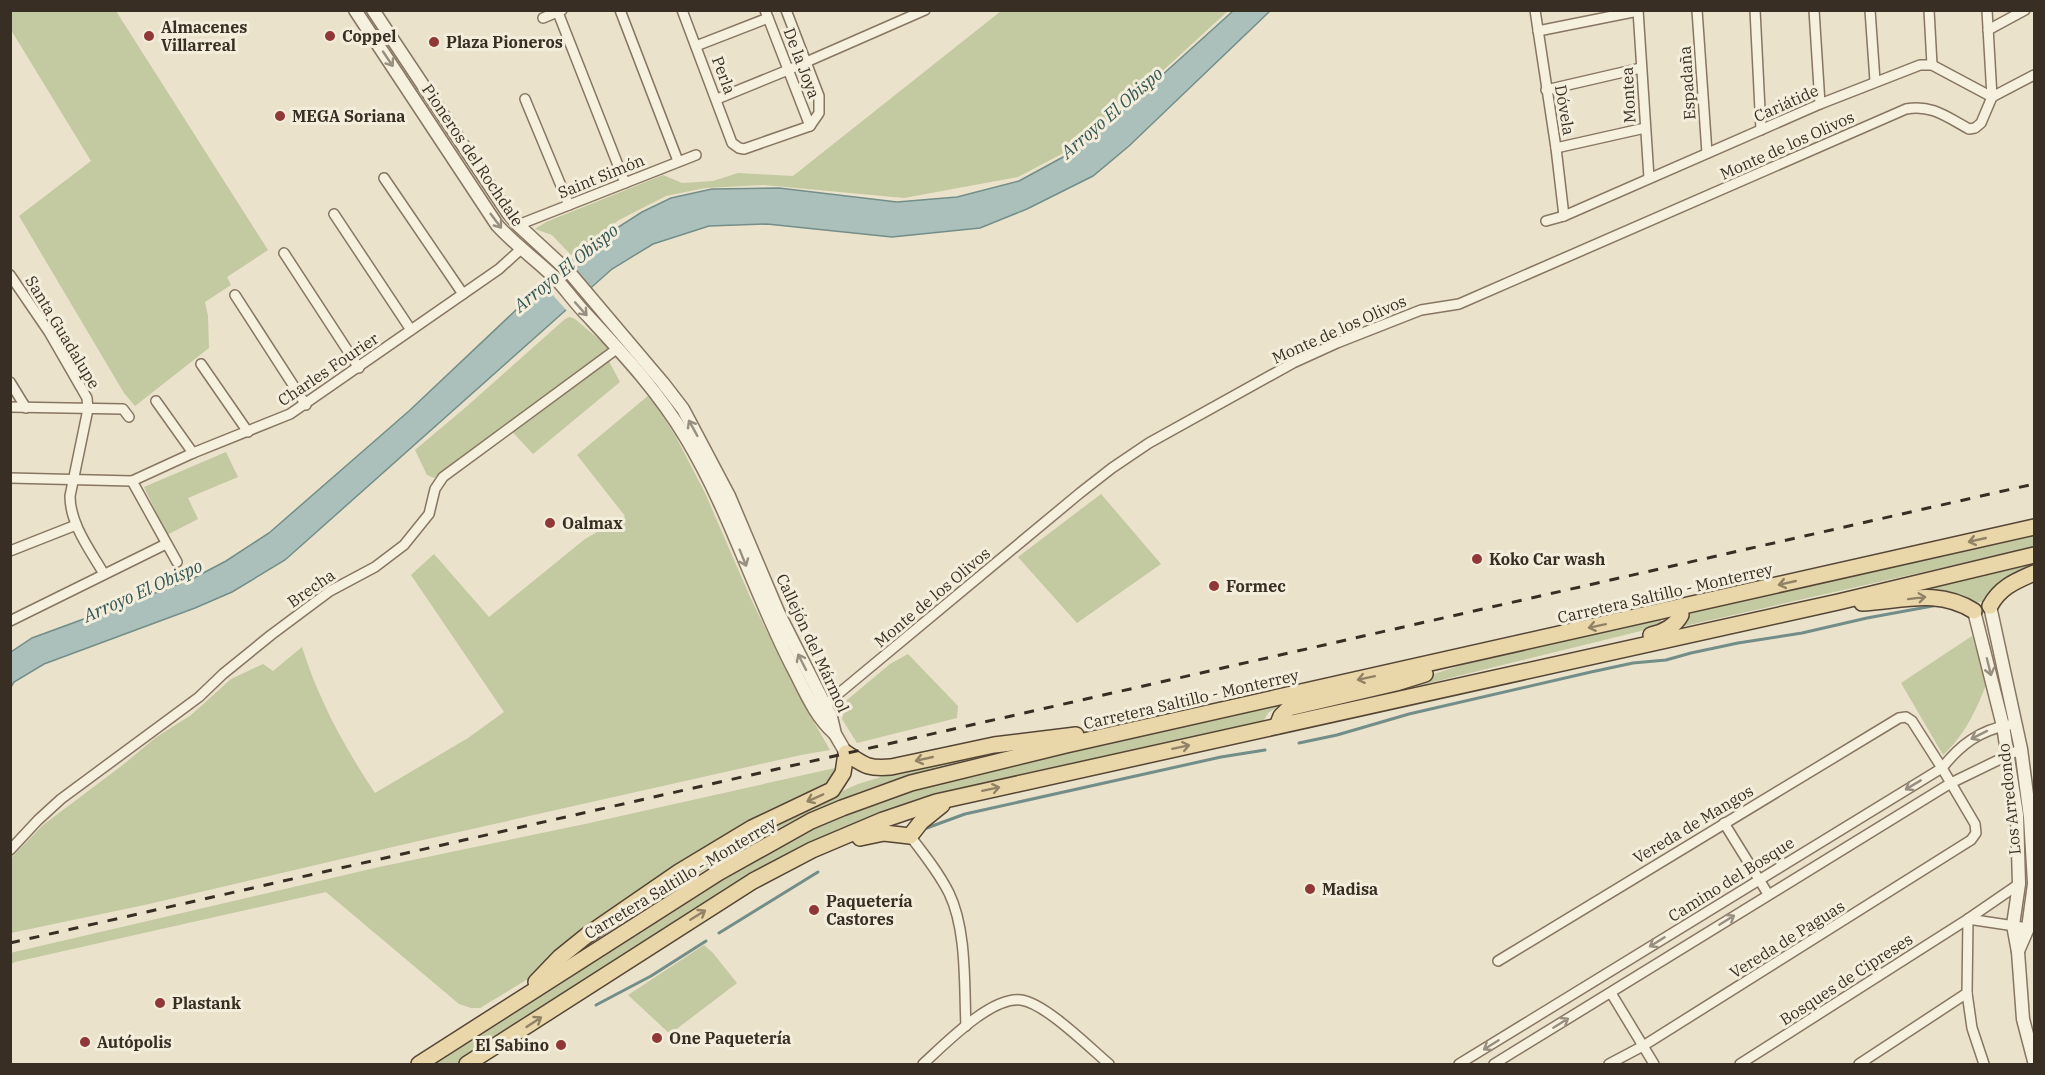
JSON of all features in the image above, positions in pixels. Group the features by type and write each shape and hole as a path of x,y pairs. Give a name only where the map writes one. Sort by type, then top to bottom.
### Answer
{"main road":[{"name":"Carretera Saltillo - Monterrey","path":"419,1065 718,873 811,821 912,783 1055,748 2034,527"},
{"path":"467,1065 753,881 812,850 883,820 958,796 1838,602 2034,555"},
{"path":"1990,606 2000,591 2010,583 2034,573"},
{"path":"1838,602 1860,603 1931,596 1958,602 1974,611"},
{"path":"1533,669 1574,653 1659,633 1676,623 1681,615 1680,608"},
{"path":"1277,726 1281,716 1289,708 1396,683 1490,651"},
{"path":"526,995 560,957 603,923 752,828 832,789 843,773 846,753 858,762 873,768 891,767 993,745 1076,735 1106,738"},
{"path":"812,850 884,833 910,836 929,814 958,796"}],"street":[{"name":"Pioneros del Rochdale","path":"355,10 428,117 497,225 607,327"},
{"name":"Pioneros del Rochdale","path":"373,10 518,225 570,273 607,327"},
{"path":"620,10 678,161"},
{"name":"Perla","path":"682,10 732,142 744,149 810,126"},
{"name":"De la Joya","path":"766,14 810,126 817,118 820,103 786,10"},
{"path":"717,99 925,10"},
{"name":"Dóvela","path":"1535,10 1557,148 1564,216"},
{"name":"Espadaña","path":"1697,10 1707,153"},
{"path":"1755,10 1761,130"},
{"path":"1814,10 1820,104"},
{"path":"1870,10 1875,81"},
{"path":"1929,10 1932,65 1992,97"},
{"path":"1987,10 1992,97"},
{"path":"1988,30 2025,10"},
{"path":"543,18 559,11 625,183"},
{"path":"1538,31 1638,11"},
{"name":"Montea","path":"1638,11 1649,178"},
{"path":"696,46 766,14"},
{"name":"Cariátide","path":"1546,221 1564,216 1875,81 1920,64 1932,65"},
{"path":"1546,90 1641,68"},
{"path":"1992,97 2034,75"},
{"name":"Monte de los Olivos","path":"821,709 1112,468 1181,424 1293,363 1421,310 1459,304 1906,109 1928,108 1968,129 1975,128 1981,123 1992,97"},
{"path":"525,99 569,205"},
{"path":"428,117 439,109"},
{"path":"1557,148 1645,128"},
{"name":"Saint Simón","path":"518,225 678,161 696,156"},
{"path":"384,178 463,294"},
{"path":"334,214 411,330"},
{"path":"284,253 359,368"},
{"name":"Charles Fourier","path":"132,481 193,453 290,414 306,405 499,269 526,253"},
{"name":"Santa Guadalupe","path":"10,275 49,332 87,398 88,409 70,504 76,525 104,574"},
{"path":"235,295 306,405"},
{"name":"Callejón del Mármol","path":"607,327 663,383 682,410 716,469 738,530"},
{"name":"Callejón del Mármol","path":"607,327 618,348 655,390 674,417 702,465 738,530 779,614 821,709 831,717 835,734 846,753"},
{"name":"Brecha","path":"10,850 38,820 70,792 199,697 271,635 330,591 390,557 405,545 429,514 435,489 444,477 618,348"},
{"path":"201,364 248,432"},
{"path":"10,382 26,408"},
{"path":"156,401 193,453"},
{"path":"10,407 123,409 129,417"},
{"path":"10,478 132,481 177,562"},
{"path":"10,551 76,525"},
{"path":"10,621 166,544"},
{"name":"Los Arredondo","path":"1990,606 2017,724 2030,817 2034,884 2028,928 2018,952"},
{"name":"Los Arredondo","path":"1974,611 2003,726 2017,815 2019,884 2013,925 2018,952"},
{"name":"Vereda de Mangos","path":"1498,961 1899,718 1906,717 1912,721 1942,768"},
{"name":"Camino del Bosque","path":"1459,1065 1942,768 1958,749 1972,738 1986,731 2017,724"},
{"name":"Camino del Bosque","path":"1494,1065 1951,783 2021,748"},
{"path":"1942,768 1951,783"},
{"name":"Vereda de Paguas","path":"1609,1065 1643,1046 1971,840 1976,833 1975,824 1951,783"},
{"path":"1724,823 1768,894"},
{"path":"910,836 949,894 956,912 960,929 966,1026"},
{"name":"Bosques de Cipreses","path":"1740,1065 1968,920 2019,884"},
{"path":"1983,1064 1972,1028 1967,993 1968,920 2028,928"},
{"path":"2018,952 2023,1018 2034,1061"},
{"path":"1611,993 1654,1065"},
{"path":"1859,1065 1967,993"},
{"path":"923,1065 966,1026 1002,1002 1018,999 1032,1003 1050,1015 1109,1065"}],"green space":[{"path":"11,10 116,11 268,250 227,277 231,285 205,302 209,348 135,406 124,393 19,216 91,161 11,30"},
{"path":"1001,11 1228,11 1111,118 1073,148 1018,177 904,198 764,185 705,188 666,196 619,220 571,255 552,235 535,229 546,222 663,175 682,183 713,181 738,173 793,176"},
{"path":"570,317 608,347 604,352 620,382 533,454 506,425 434,478 427,475 415,450"},
{"path":"649,395 676,437 705,493 751,599 795,689 830,750 11,933 11,858 43,825 155,738 191,715 231,679 263,664 273,671 302,647 333,723 375,793 468,738 504,712 411,575 434,554 489,617 585,539 625,516 577,455"},
{"path":"226,452 238,477 188,498 198,519 167,535 144,487"},
{"path":"1101,494 1161,564 1077,623 1018,557"},
{"path":"2034,535 2034,547 1680,627 1686,623 1688,613"},
{"path":"2034,564 2034,568 1987,601 1973,603 1877,598"},
{"path":"1660,619 1662,623 1657,627 1287,718 1289,714 1399,685 1465,664"},
{"path":"1972,636 1987,683 1969,722 1958,739 1943,755 1901,683"},
{"path":"908,654 958,706 957,718 857,743 842,719 847,700 890,664"},
{"path":"1279,706 1268,713 1263,722 992,782 943,795 839,829 783,857 700,908 457,1064 433,1064 716,881 796,835 899,793 1025,761"},
{"path":"1019,749 891,781 792,821 715,864 567,959 640,903 770,826 840,792 894,773 996,751"},
{"path":"835,768 835,775 829,784 760,816 699,850 608,910 528,979 480,1008 459,1004 326,892 11,964 10,953 379,867"},
{"path":"704,945 737,983 670,1034 628,995"}],"water":[{"name":"Arroyo El Obispo","path":"1233,11 1270,11 1129,146 1093,176 1027,209 980,228 892,237 767,224 709,226 653,244 612,269 285,560 232,592 195,608 44,664 14,682 11,687 11,652 32,638 190,580 226,561 269,533 409,411 552,276 595,242 642,212 671,198 712,189 779,188 897,202 957,197 1019,181 1076,150"}],"pier":[{"path":"567,260 592,290 568,312 541,282"}],"waterway":[{"path":"1299,743 1337,735 1409,714 1591,672 1633,663 1666,660 1738,643 1802,633 1938,605"},
{"path":"924,829 965,814 1221,757 1265,750"},
{"path":"719,933 818,872"},
{"path":"596,1005 651,976 706,941"}],"railway":[{"path":"10,943 2034,484"}],"place":[{"name":"Almacenes Villarreal","path":"149,36"},
{"name":"Coppel","path":"330,36"},
{"name":"Plaza Pioneros","path":"434,42"},
{"name":"MEGA Soriana","path":"280,116"},
{"name":"Oalmax","path":"550,523"},
{"name":"Koko Car wash","path":"1477,559"},
{"name":"Formec","path":"1214,586"},
{"name":"Madisa","path":"1310,889"},
{"name":"Paquetería Castores","path":"814,910"},
{"name":"Plastank","path":"160,1003"},
{"name":"One Paquetería","path":"657,1038"},
{"name":"Autópolis","path":"85,1042"},
{"name":"El Sabino","path":"561,1045"}]}
